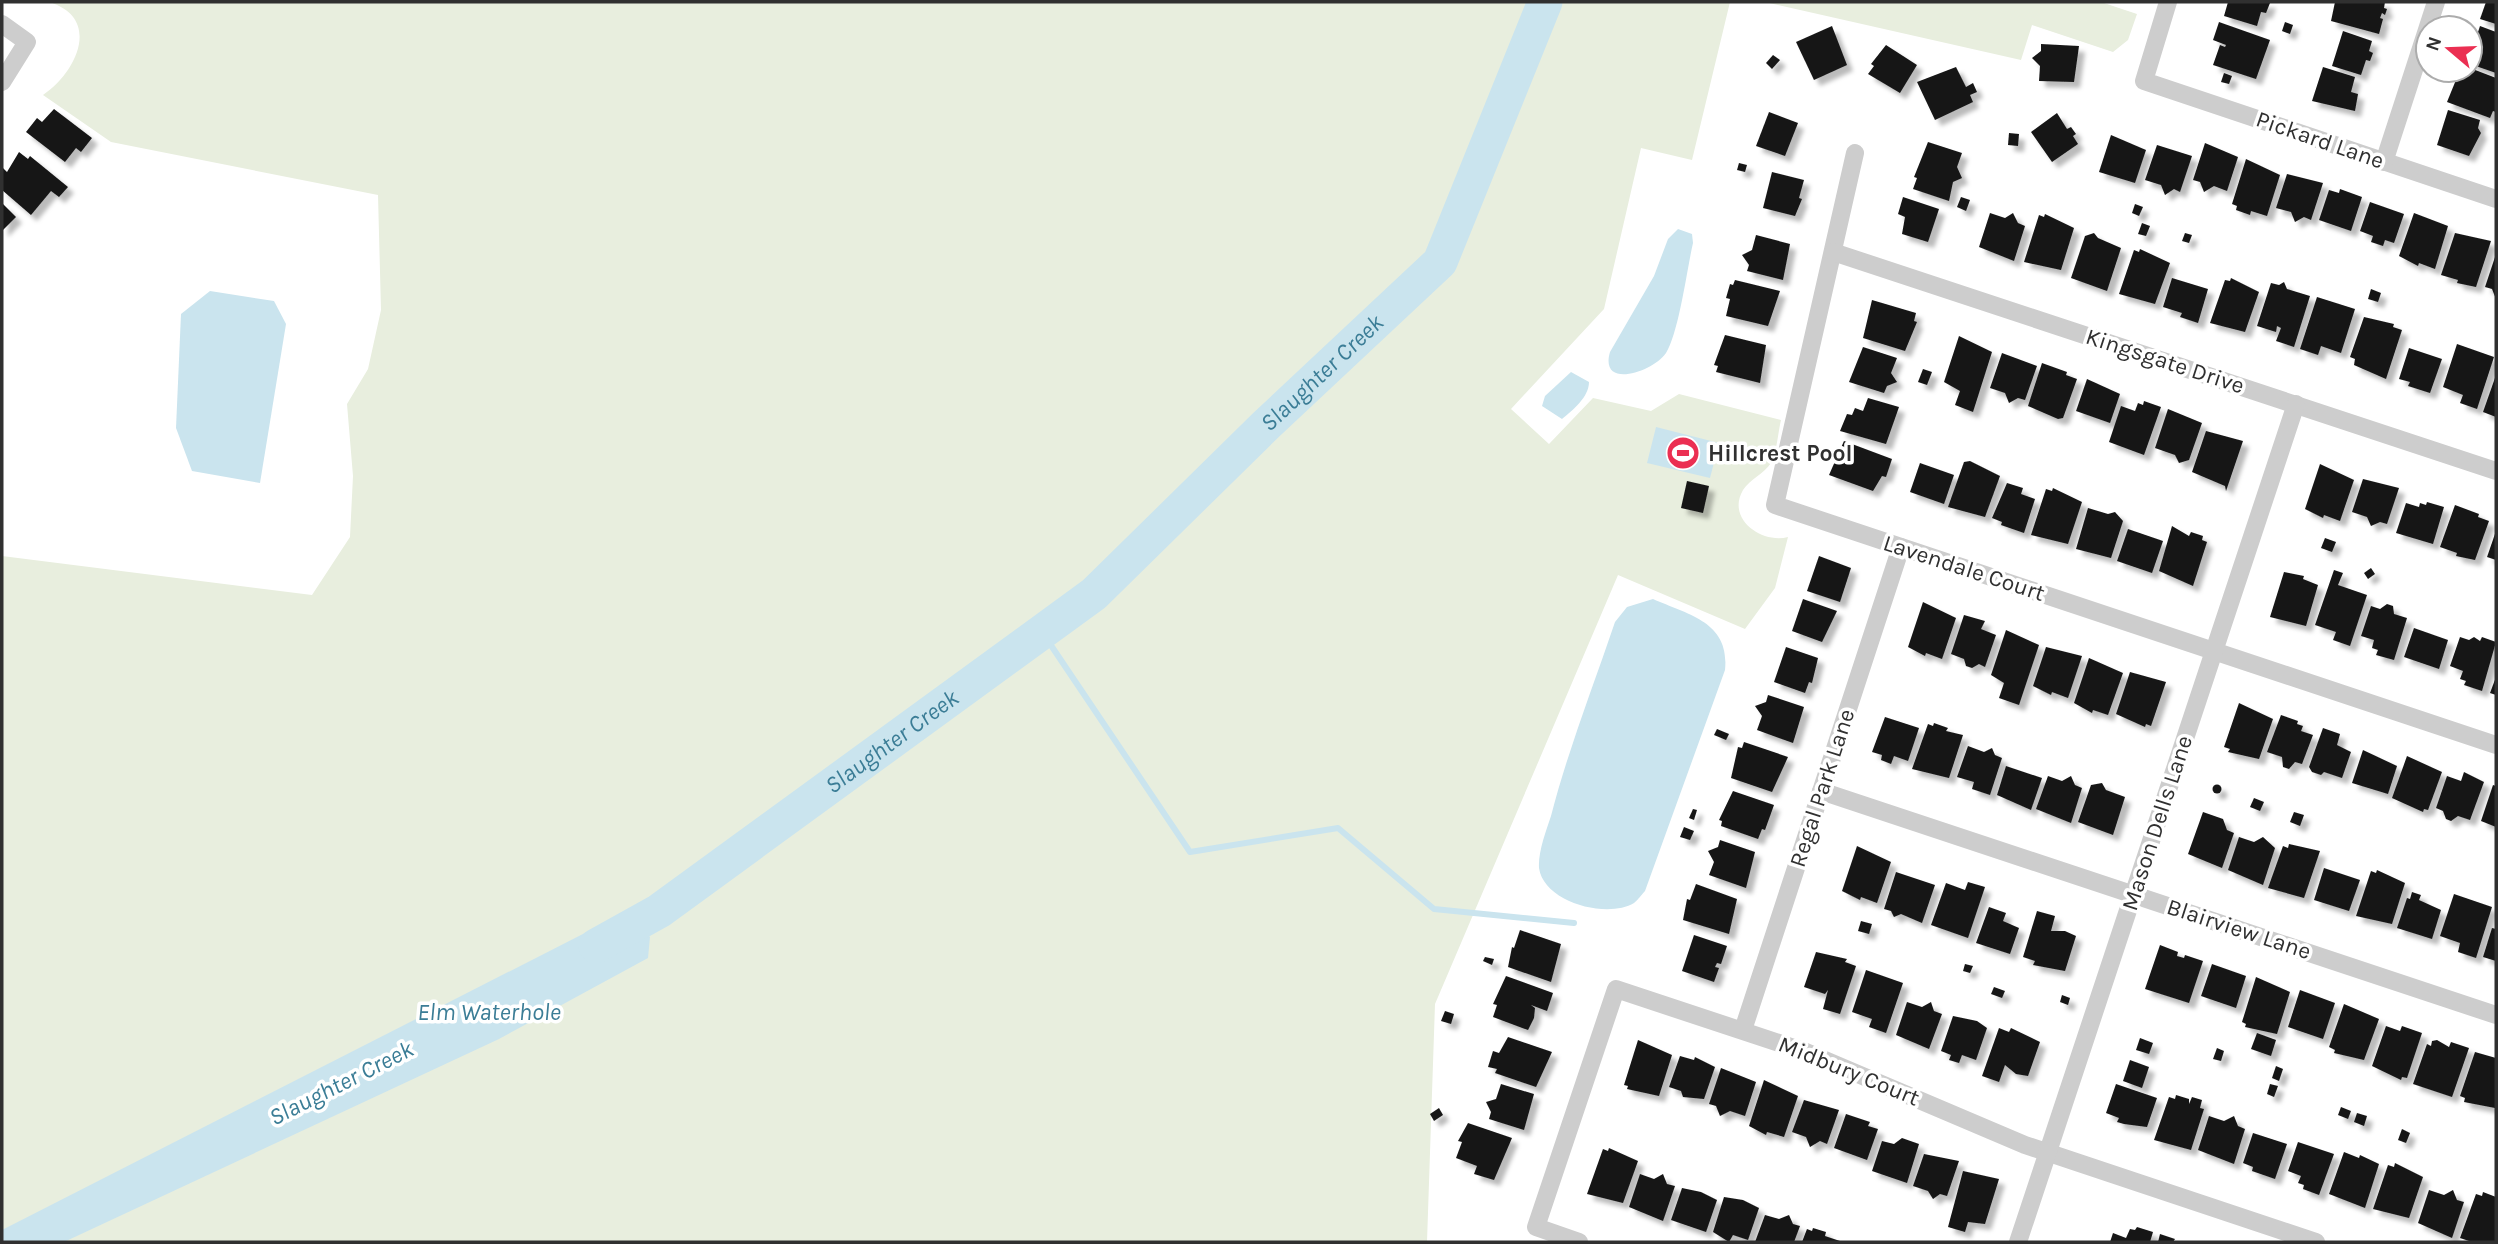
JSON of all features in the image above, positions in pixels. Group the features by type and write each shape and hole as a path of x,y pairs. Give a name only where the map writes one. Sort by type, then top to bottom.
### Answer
{"street":[{"name":"Pickard Lane","path":"2168,2 2144,81 2496,199"},
{"path":"2384,162 2437,2"},
{"path":"2,24 27,42 2,82"},
{"name":"Lavendale Court","path":"1855,153 1774,505 2496,745"},
{"name":"Kingsgate Drive","path":"1833,252 2496,471"},
{"name":"Mason Dells Lane","path":"2018,1242 2296,404"},
{"name":"Regal Park Lane","path":"1743,1030 1901,547"},
{"name":"Blairview Lane","path":"1821,791 2496,1015"},
{"name":"Midbury Court","path":"1580,1242 1536,1227 1616,989 1828,1060 2048,1153 2316,1242"}],"green space":[{"path":"49,2 1730,2 1692,160 1641,148 1604,309 1511,409 1549,444 1593,398 1651,411 1679,394 1781,420 1771,463 1743,490 1739,511 1749,527 1758,533 1768,537 1788,537 1775,588 1745,629 1618,575 1435,1004 1427,1242 2,1242 2,556 312,595 350,537 353,476 347,404 368,369 381,310 378,195 111,142 43,95 66,73 79,46 79,32 75,20 65,10"},
{"path":"1765,2 2101,2 2137,14 2128,40 2113,52 2032,25 2021,60"}],"water":[{"path":"1678,229 1692,234 1693,243 1671,343 1659,360 1640,371 1619,374 1612,371 1609,364 1610,352 1654,276 1668,239"},
{"path":"210,291 274,301 286,324 260,483 192,471 176,428 181,314"},
{"path":"1571,372 1589,382 1588,388 1580,403 1562,419 1542,406 1545,396"},
{"name":"Hillcrest Pool","path":"1656,427 1719,443 1710,478 1647,463"},
{"path":"1653,599 1693,616 1714,631 1725,654 1725,670 1645,891 1634,903 1623,908 1579,905 1564,899 1543,880 1539,868 1541,848 1573,743 1615,622 1627,607"},
{"name":"Elm Waterhole","path":"626,912 650,937 648,958 499,1039 64,1242 2,1242 2,1230"}],"building":[{"path":"2228,2 2270,3 2266,13 2261,12 2257,26 2224,16"},
{"path":"2335,2 2385,2 2384,8 2387,9 2385,15 2382,13 2380,18 2383,19 2379,34 2331,21"},
{"path":"2486,2 2496,2 2496,24 2484,20 2484,14 2482,14"},
{"path":"2219,22 2270,40 2256,79 2213,65 2220,45 2226,45 2213,40"},
{"path":"2285,22 2293,25 2290,34 2282,31"},
{"path":"1832,26 1847,65 1814,80 1796,42"},
{"path":"2484,28 2496,32 2496,73 2484,69"},
{"path":"2343,31 2372,41 2369,51 2373,53 2370,61 2366,60 2361,75 2332,66"},
{"path":"2041,44 2079,46 2074,82 2039,81 2040,66 2032,58 2041,51"},
{"path":"1886,45 1917,65 1900,93 1868,74 1874,66 1871,64"},
{"path":"1773,55 1780,60 1772,69 1766,63"},
{"path":"1956,67 1966,87 1973,83 1977,92 1970,95 1973,102 1935,120 1917,82"},
{"path":"2323,67 2355,77 2351,92 2358,94 2355,111 2312,101"},
{"path":"2224,73 2232,76 2229,84 2221,82"},
{"path":"2484,73 2496,78 2496,112 2493,111 2490,118 2447,102 2454,84 2484,84"},
{"path":"54,109 92,138 81,152 76,148 65,162 26,132 37,118 42,122"},
{"path":"2448,110 2480,120 2478,128 2481,133 2469,156 2437,145"},
{"path":"1769,112 1798,123 1785,156 1756,146"},
{"path":"2057,113 2067,129 2071,127 2076,134 2073,136 2078,144 2052,162 2031,132"},
{"path":"2009,133 2019,134 2018,146 2008,145"},
{"path":"2111,135 2146,150 2135,183 2099,172"},
{"path":"1928,142 1962,153 1957,167 1962,178 1953,182 1949,201 1913,189 1917,178 1914,177"},
{"path":"2205,143 2238,157 2227,191 2214,186 2204,192 2200,182 2193,180"},
{"path":"2157,145 2192,156 2180,192 2174,189 2165,195 2161,185 2145,180"},
{"path":"19,152 28,159 30,156 68,187 59,197 51,191 31,215 2,190 2,167 7,172"},
{"path":"2246,159 2280,175 2267,216 2251,211 2250,215 2236,210 2237,206 2232,204"},
{"path":"1739,163 1747,165 1745,172 1737,170"},
{"path":"1772,172 1804,180 1799,198 1802,199 1795,216 1763,208"},
{"path":"2287,174 2323,183 2311,220 2304,217 2295,222 2291,212 2276,208"},
{"path":"2340,189 2362,197 2351,231 2319,220 2329,190 2339,193"},
{"path":"1903,197 1939,209 1928,242 1902,234 1905,217 1898,214"},
{"path":"1961,197 1970,200 1966,211 1957,207"},
{"path":"2370,202 2404,214 2394,243 2385,240 2383,246 2371,242 2373,236 2360,231"},
{"path":"2,203 16,217 2,231"},
{"path":"2135,204 2143,207 2139,216 2132,213"},
{"path":"1990,213 2005,218 2013,213 2018,223 2025,226 2014,261 1979,247"},
{"path":"2414,213 2448,226 2435,269 2419,263 2418,266 2399,256"},
{"path":"2045,214 2074,228 2061,270 2024,262 2039,215 2044,217"},
{"path":"2142,223 2150,226 2146,236 2138,234"},
{"path":"2094,233 2098,238 2121,248 2107,291 2071,278 2085,236"},
{"path":"2185,233 2192,235 2189,243 2182,241"},
{"path":"2455,233 2491,241 2476,287 2457,283 2458,280 2441,275"},
{"path":"1756,235 1790,244 1783,280 1747,271 1749,265 1742,255 1752,250"},
{"path":"2140,249 2170,263 2155,304 2119,294 2134,250 2139,252"},
{"path":"2496,254 2496,299 2492,289 2485,287"},
{"path":"2172,278 2208,289 2198,323 2180,317 2182,313 2163,307"},
{"path":"2231,278 2259,292 2245,332 2210,323 2225,280 2230,281"},
{"path":"1735,280 1780,291 1768,326 1726,316 1730,299 1726,298 1730,284 1733,285"},
{"path":"2284,282 2287,289 2310,296 2294,347 2276,341 2281,328 2277,326 2276,332 2257,326 2271,283 2279,285"},
{"path":"2371,289 2381,293 2378,302 2368,299"},
{"path":"2317,297 2355,309 2341,353 2321,346 2318,355 2300,349"},
{"path":"1872,300 1916,313 1914,321 1917,322 1905,351 1863,338"},
{"path":"2364,317 2394,324 2393,327 2402,330 2386,379 2354,365 2355,359 2350,357"},
{"path":"1725,335 1766,345 1760,383 1716,372 1718,366 1714,365"},
{"path":"1959,336 1992,352 1973,412 1955,405 1960,391 1944,382"},
{"path":"2457,344 2494,357 2477,409 2460,403 2463,395 2443,387"},
{"path":"1863,347 1897,358 1891,373 1897,382 1887,386 1884,393 1849,382"},
{"path":"2409,348 2442,359 2430,393 2408,386 2410,382 2399,379"},
{"path":"2002,353 2037,366 2025,400 2018,398 2009,403 2005,393 1990,388"},
{"path":"2042,363 2067,372 2066,375 2077,379 2063,418 2058,419 2028,406"},
{"path":"1923,369 1932,372 1927,385 1918,382"},
{"path":"2496,375 2496,417 2483,412"},
{"path":"2087,379 2120,394 2110,423 2076,411"},
{"path":"1868,398 1899,407 1886,444 1840,431 1847,414 1852,415 1855,408 1863,411"},
{"path":"2144,401 2161,407 2144,455 2109,442 2121,406 2135,411 2138,403 2143,405"},
{"path":"2168,409 2202,423 2189,460 2179,463 2175,455 2155,448"},
{"path":"2206,431 2243,441 2226,491 2225,486 2192,472"},
{"path":"1844,441 1892,459 1886,477 1882,476 1873,491 1829,475"},
{"path":"1970,461 2000,476 1985,517 1948,507 1964,462"},
{"path":"1920,463 1954,475 1944,504 1910,492"},
{"path":"2320,464 2354,480 2340,521 2324,515 2323,518 2305,509"},
{"path":"2363,479 2399,488 2387,524 2380,522 2371,526 2367,517 2352,512"},
{"path":"1687,481 1709,486 1703,513 1681,508"},
{"path":"2007,483 2023,488 2021,494 2035,499 2024,533 2001,525 2002,522 1992,518"},
{"path":"2053,488 2082,502 2068,544 2031,535 2046,489 2052,491"},
{"path":"2427,502 2444,507 2433,544 2396,533 2406,503 2419,507 2420,503 2426,505"},
{"path":"2455,505 2489,521 2475,560 2456,556 2457,553 2440,547"},
{"path":"2088,508 2108,514 2115,512 2123,521 2111,558 2076,549"},
{"path":"2172,526 2189,536 2191,532 2203,536 2202,540 2207,542 2193,586 2159,571"},
{"path":"2128,529 2163,541 2152,573 2117,561"},
{"path":"2496,531 2496,560 2487,557"},
{"path":"2325,538 2336,542 2332,552 2321,548"},
{"path":"1819,556 1851,568 1840,602 1807,591"},
{"path":"2371,568 2375,574 2368,579 2364,573"},
{"path":"2334,570 2343,573 2338,585 2367,595 2350,646 2333,640 2336,632 2315,625"},
{"path":"2284,572 2304,576 2303,579 2318,585 2306,626 2270,617"},
{"path":"1803,599 1837,611 1822,642 1792,631"},
{"path":"1923,602 1956,618 1942,659 1926,653 1925,656 1908,647"},
{"path":"2387,604 2393,606 2394,614 2407,618 2394,660 2376,655 2378,650 2372,648 2374,640 2361,636 2371,606 2380,609"},
{"path":"1964,615 1985,621 1981,629 1996,635 1985,667 1979,664 1972,668 1966,666 1964,659 1951,654"},
{"path":"2414,628 2448,640 2439,669 2404,657"},
{"path":"2006,630 2039,645 2019,705 1999,698 2004,683 1991,675"},
{"path":"2460,637 2469,640 2474,637 2480,641 2482,637 2496,642 2482,691 2464,685 2466,681 2460,679 2463,671 2450,666"},
{"path":"1786,647 1818,658 1812,683 1809,682 1805,693 1774,682"},
{"path":"2046,647 2082,656 2068,698 2052,692 2051,695 2033,686"},
{"path":"2089,658 2123,673 2108,715 2093,710 2092,713 2074,703"},
{"path":"2130,672 2166,682 2151,726 2146,724 2145,727 2116,714"},
{"path":"2496,677 2496,695 2490,693"},
{"path":"1768,695 1804,707 1793,743 1757,730 1762,716 1755,706 1766,702"},
{"path":"2239,703 2273,719 2259,759 2228,752 2230,749 2224,747"},
{"path":"2281,715 2298,721 2297,724 2303,726 2301,731 2313,735 2302,764 2295,762 2289,769 2283,767 2282,757 2267,752"},
{"path":"1885,717 1919,728 1908,761 1894,756 1891,764 1881,760 1882,755 1872,752"},
{"path":"1934,723 1948,728 1946,731 1963,735 1949,778 1912,769 1928,724 1933,726"},
{"path":"2323,728 2340,734 2337,745 2351,752 2342,778 2324,772 2321,775 2312,772 2309,767"},
{"path":"1717,729 1729,734 1726,740 1714,735"},
{"path":"1744,742 1788,757 1772,792 1731,778 1738,747 1742,748"},
{"path":"1968,746 1984,752 1992,748 1995,755 2002,758 1990,795 1972,789 1974,782 1957,777"},
{"path":"2363,750 2397,766 2388,794 2352,783"},
{"path":"2407,756 2442,772 2428,810 2424,809 2423,812 2392,798"},
{"path":"2006,766 2042,778 2031,810 1997,795"},
{"path":"2464,772 2484,782 2470,820 2458,816 2451,821 2446,819 2443,811 2436,808 2447,776 2461,781"},
{"path":"2048,776 2062,781 2071,776 2075,785 2082,788 2071,823 2036,809"},
{"path":"2102,783 2106,790 2125,797 2113,835 2078,822 2091,785"},
{"path":"2217,785 2221,789 2217,793 2213,789"},
{"path":"2493,785 2496,786 2496,827 2481,821"},
{"path":"1733,791 1774,805 1765,830 1762,829 1758,839 1721,826 1722,821 1719,820"},
{"path":"2254,798 2264,802 2260,811 2250,807"},
{"path":"1693,809 1697,810 1694,820 1689,818"},
{"path":"2203,812 2223,819 2227,830 2234,833 2222,868 2188,854"},
{"path":"2294,812 2304,815 2300,826 2290,822"},
{"path":"1684,827 1694,831 1690,840 1680,837"},
{"path":"2239,837 2254,842 2263,837 2275,848 2263,885 2228,870"},
{"path":"1720,840 1755,852 1746,888 1709,875 1714,862 1708,851 1718,847"},
{"path":"2289,844 2320,851 2304,898 2268,888 2283,846 2288,848"},
{"path":"1857,846 1891,862 1877,903 1861,897 1860,900 1842,891"},
{"path":"2324,868 2360,880 2349,911 2314,900"},
{"path":"2377,870 2405,883 2392,924 2356,916 2371,871 2376,873"},
{"path":"1896,872 1935,885 1922,923 1901,914 1894,917 1891,911 1884,909"},
{"path":"1968,882 1985,887 1968,938 1931,925 1946,883 1965,890"},
{"path":"1696,884 1737,899 1729,934 1683,920 1687,899 1690,900"},
{"path":"2412,892 2421,895 2419,900 2441,910 2432,939 2397,928 2407,898 2410,899"},
{"path":"2454,894 2492,907 2476,958 2458,952 2460,943 2440,936"},
{"path":"1989,907 2006,913 2003,921 2019,928 2010,954 1976,943"},
{"path":"2037,911 2055,916 2051,931 2065,931 2076,936 2065,971 2033,965 2035,961 2023,957"},
{"path":"1861,921 1872,924 1869,934 1858,931"},
{"path":"2492,928 2496,929 2496,961 2483,957"},
{"path":"1520,930 1561,944 1551,982 1508,967 1512,947 1514,948"},
{"path":"1694,935 1727,946 1721,964 1717,963 1715,967 1719,968 1714,982 1682,971"},
{"path":"2160,945 2178,952 2177,956 2184,958 2185,955 2203,961 2189,1003 2145,989"},
{"path":"1816,952 1847,959 1845,962 1856,966 1840,1014 1823,1009 1828,990 1825,994 1804,987"},
{"path":"1485,957 1494,959 1492,965 1483,961"},
{"path":"1965,964 1973,966 1970,973 1963,971"},
{"path":"2212,964 2246,976 2236,1008 2201,996"},
{"path":"1866,970 1903,983 1886,1033 1869,1027 1872,1019 1852,1012"},
{"path":"1506,976 1553,993 1547,1011 1531,1005 1535,1008 1534,1018 1528,1030 1493,1017 1497,1005 1493,1004"},
{"path":"2256,977 2290,992 2277,1034 2245,1027 2246,1024 2242,1022"},
{"path":"1994,987 2005,991 2002,998 1991,994"},
{"path":"2300,990 2335,1003 2323,1039 2288,1027"},
{"path":"2062,995 2070,998 2068,1005 2060,1002"},
{"path":"1907,1002 1922,1007 1931,1002 1934,1011 1942,1014 1929,1049 1896,1035"},
{"path":"2344,1004 2379,1019 2364,1060 2334,1053 2335,1050 2329,1047"},
{"path":"1445,1011 1454,1014 1451,1024 1441,1021"},
{"path":"1953,1016 1977,1021 1987,1028 1976,1060 1962,1055 1959,1063 1949,1060 1951,1055 1941,1051"},
{"path":"2386,1026 2400,1031 2402,1026 2422,1033 2407,1078 2402,1077 2401,1080 2372,1066"},
{"path":"1999,1028 2009,1032 2011,1028 2040,1042 2028,1076 2016,1074 2005,1065 1999,1082 1982,1076"},
{"path":"2257,1033 2276,1040 2271,1056 2251,1049"},
{"path":"1508,1037 1552,1052 1536,1087 1495,1073 1497,1069 1488,1067 1493,1051 1499,1053"},
{"path":"2140,1038 2153,1043 2149,1054 2136,1050"},
{"path":"1638,1040 1672,1055 1659,1096 1627,1089 1628,1086 1624,1085"},
{"path":"2437,1040 2449,1047 2451,1042 2469,1048 2452,1097 2413,1084 2427,1044 2431,1046 2432,1041"},
{"path":"2217,1048 2224,1051 2221,1061 2213,1059"},
{"path":"2475,1052 2496,1058 2495,1108 2464,1102 2465,1098 2460,1096"},
{"path":"1680,1056 1694,1060 1695,1057 1715,1067 1704,1099 1683,1097 1681,1091 1669,1087"},
{"path":"2130,1060 2149,1067 2142,1088 2123,1081"},
{"path":"2276,1066 2283,1069 2279,1081 2272,1078"},
{"path":"1721,1068 1756,1082 1745,1116 1730,1111 1720,1116 1716,1106 1709,1104"},
{"path":"1764,1080 1798,1096 1784,1137 1767,1132 1766,1135 1749,1126"},
{"path":"1501,1084 1534,1094 1524,1130 1489,1119 1491,1112 1486,1102 1496,1099"},
{"path":"2116,1084 2157,1098 2147,1127 2117,1122 2119,1118 2106,1113"},
{"path":"2270,1084 2278,1086 2274,1097 2267,1094"},
{"path":"2176,1095 2189,1099 2189,1104 2192,1097 2202,1100 2200,1108 2204,1109 2191,1150 2154,1140 2169,1097 2175,1099"},
{"path":"1804,1100 1839,1110 1827,1144 1820,1141 1810,1147 1806,1137 1792,1132"},
{"path":"2341,1107 2351,1111 2348,1119 2338,1115"},
{"path":"1439,1108 1443,1115 1434,1121 1430,1114"},
{"path":"2357,1113 2367,1116 2364,1126 2354,1122"},
{"path":"1846,1114 1870,1122 1868,1126 1878,1129 1867,1160 1834,1148"},
{"path":"2209,1116 2224,1121 2234,1116 2238,1126 2245,1129 2234,1164 2198,1150"},
{"path":"1468,1123 1512,1138 1494,1180 1474,1174 1477,1166 1456,1158 1462,1142 1458,1141"},
{"path":"2402,1129 2410,1133 2406,1143 2398,1140"},
{"path":"2253,1133 2287,1144 2275,1179 2252,1171 2253,1167 2243,1163"},
{"path":"1902,1138 1919,1144 1907,1183 1872,1171 1882,1141 1894,1144"},
{"path":"2298,1142 2334,1154 2319,1195 2303,1189 2304,1185 2298,1183 2301,1176 2288,1171"},
{"path":"1609,1148 1638,1161 1623,1203 1587,1194 1603,1149 1608,1151"},
{"path":"2344,1152 2359,1158 2360,1155 2379,1164 2365,1208 2329,1194"},
{"path":"1924,1154 1959,1161 1947,1196 1940,1194 1933,1199 1928,1191 1913,1186"},
{"path":"2395,1163 2423,1177 2409,1218 2373,1209 2388,1165 2394,1167"},
{"path":"1963,1171 1999,1179 1985,1224 1968,1222 1965,1232 1948,1227"},
{"path":"1640,1174 1654,1179 1663,1174 1667,1184 1675,1186 1663,1221 1629,1207"},
{"path":"1682,1188 1701,1192 1717,1200 1706,1232 1671,1220"},
{"path":"2429,1190 2444,1195 2453,1190 2457,1200 2464,1202 2452,1238 2418,1223"},
{"path":"2483,1192 2496,1197 2496,1242 2472,1242 2460,1238 2476,1194 2482,1196"},
{"path":"1724,1197 1743,1200 1759,1208 1748,1240 1733,1235 1729,1242 1713,1232"},
{"path":"1765,1215 1779,1219 1789,1215 1793,1224 1800,1226 1794,1242 1755,1242"},
{"path":"2137,1227 2153,1232 2150,1242 2110,1242 2113,1233 2126,1238 2130,1229 2135,1230"},
{"path":"1813,1228 1826,1232 1825,1236 1843,1242 1802,1242 1807,1229 1812,1231"},
{"path":"2160,1234 2175,1239 2173,1242 2158,1242"}],"waterway":[{"name":"Slaughter Creek","path":"596,946 659,911 1094,594 1266,425 1440,262 1545,2"},
{"path":"1042,632 1190,852 1338,828 1434,909 1574,923"}],"place":[{"name":"Hillcrest Pool","path":"1683,453"}]}
